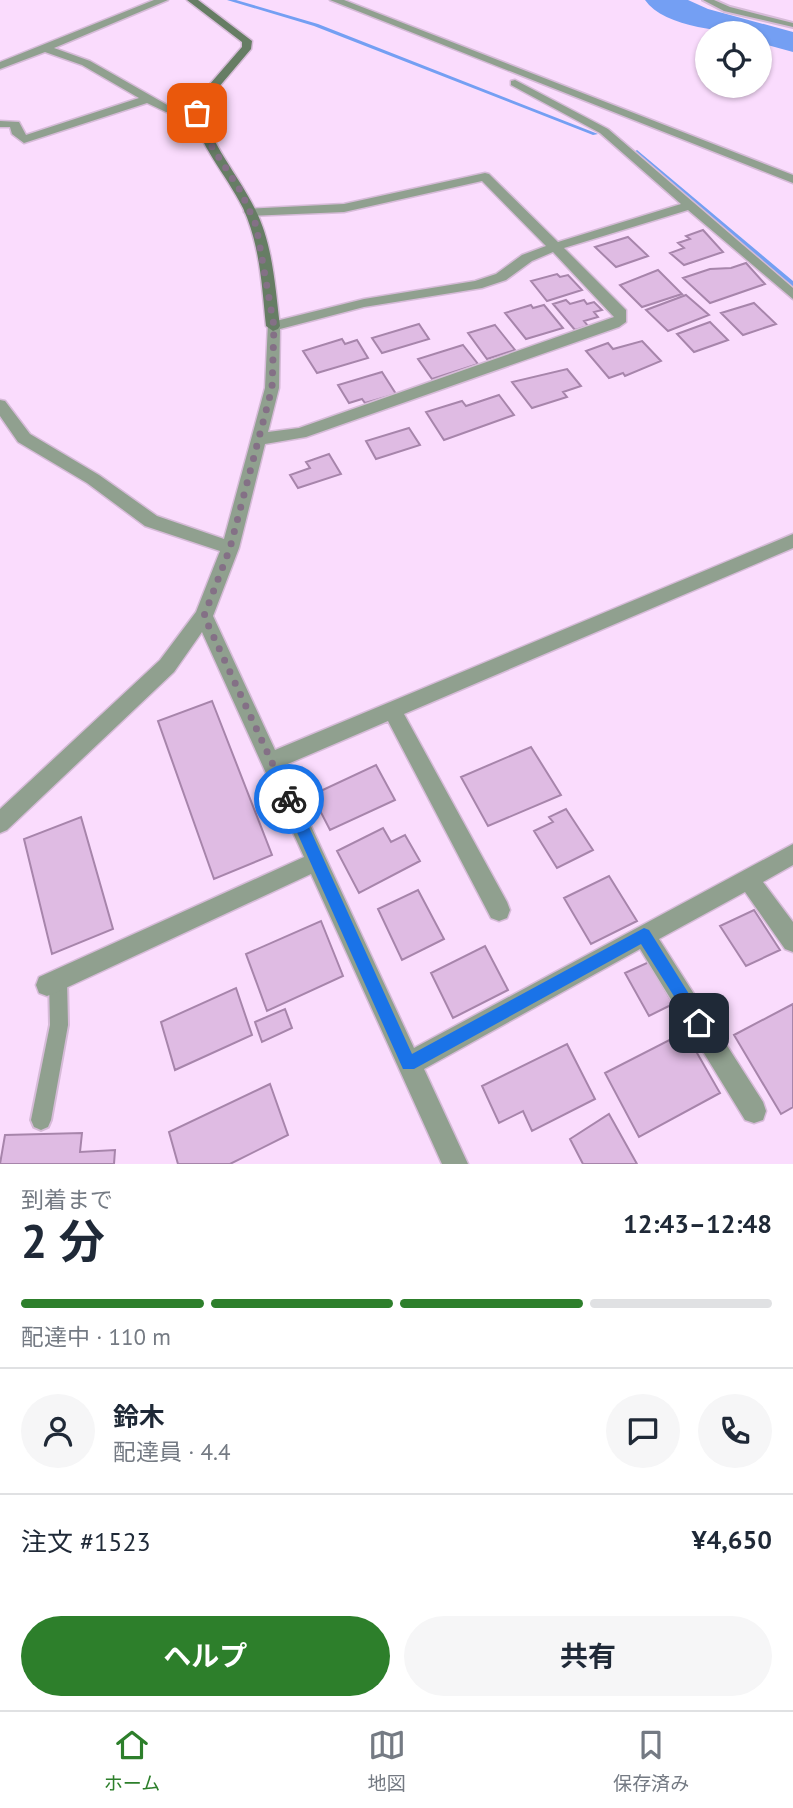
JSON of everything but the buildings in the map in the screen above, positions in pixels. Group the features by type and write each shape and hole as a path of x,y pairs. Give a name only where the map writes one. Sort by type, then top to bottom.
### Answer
{"street":[{"path":"0,66 163,0"},
{"path":"0,822 167,666 204,616 230,548 272,388 274,326 256,225 240,190 198,125 197,113 202,97 247,47 247,41 192,0"},
{"path":"335,0 477,58 793,179"},
{"path":"45,48 86,63 166,109 197,113"},
{"path":"477,58 516,83 604,131 793,295"},
{"path":"0,124 15,124 16,132 24,139 148,99"},
{"path":"250,212 344,208 485,177 617,306 621,318 614,324 300,433 258,439"},
{"path":"274,326 364,303 477,285 501,278 527,258 555,247 689,206"},
{"path":"0,405 24,438 93,479 151,521 230,548"},
{"path":"272,761 793,541"},
{"path":"204,616 455,1164"},
{"path":"391,710 499,910"},
{"path":"409,1064 793,854"},
{"path":"53,983 317,861"},
{"path":"748,878 793,941"},
{"path":"644,935 754,1111"}],"lane":[{"path":"707,0 727,9 793,25"},
{"path":"41,1120 59,1025 53,983"}],"waterway":[{"path":"230,0 316,25 595,134"},
{"path":"661,0 697,16 793,42"},
{"path":"637,152 793,285"}],"way so far":[{"path":"197,113 198,125 240,190 256,225 274,326 272,388 230,548 204,616 289,799"}],"route":[{"path":"289,799 409,1064 644,935 699,1023"}]}
